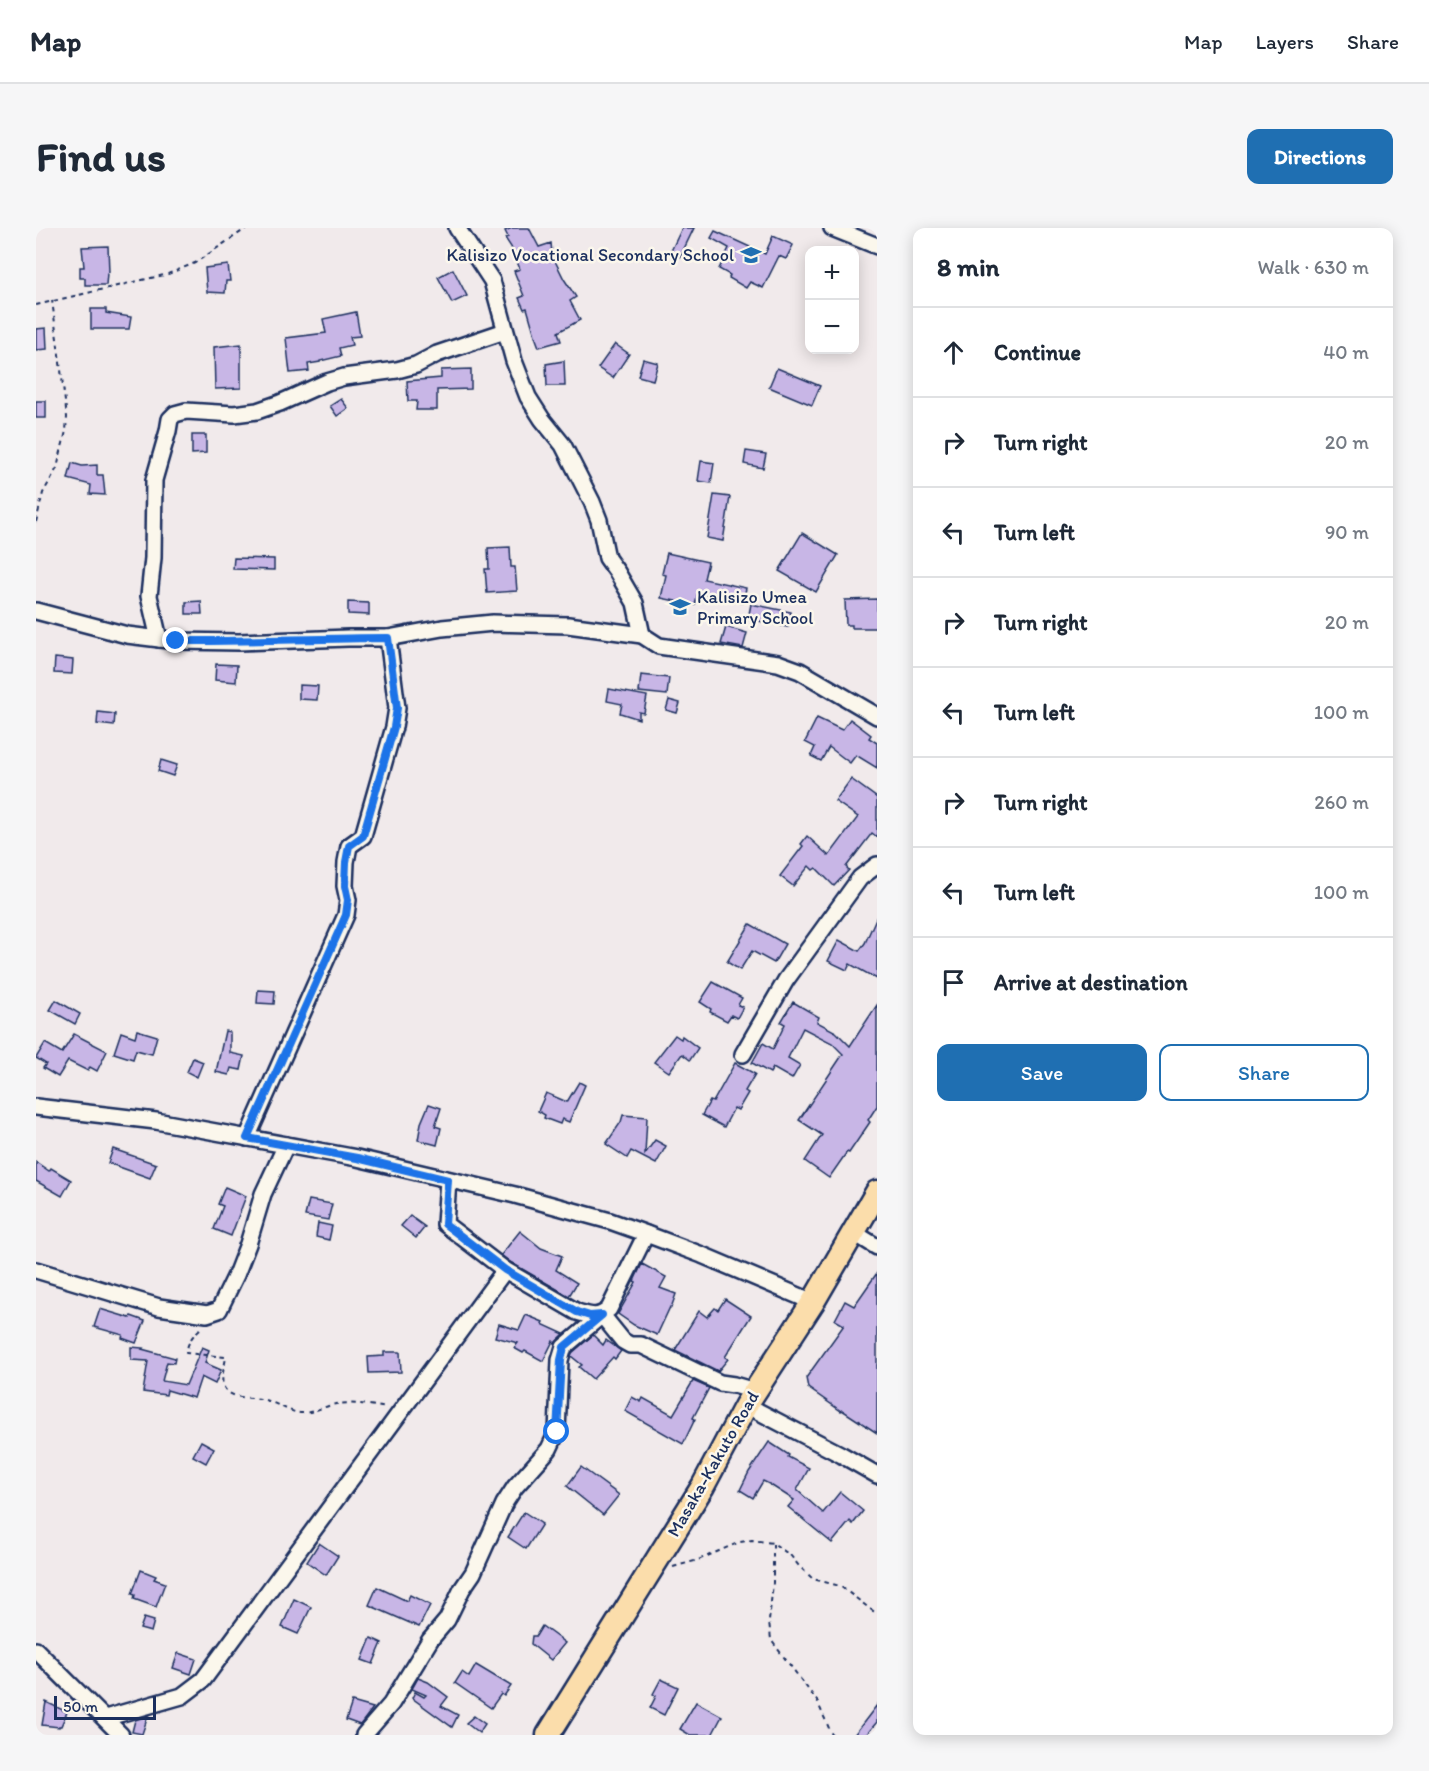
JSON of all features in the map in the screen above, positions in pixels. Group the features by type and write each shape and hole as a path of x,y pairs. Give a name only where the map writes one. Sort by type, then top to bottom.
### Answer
{"highway":[{"name":"Masaka-Kakuto Road","path":"548,1735 702,1486 751,1398 813,1302 877,1192"}],"street":[{"path":"457,228 492,281 514,361 528,397 563,445 592,502 599,520 607,558 634,603 642,636"},
{"path":"832,228 877,246"},
{"path":"159,639 149,596 153,558 154,480 170,419 175,414 186,411 234,414 257,411 327,381 344,376 397,370 416,365 437,354 505,331"},
{"path":"36,611 127,636 239,642 388,638 442,628 494,623 568,625 642,636 659,646 778,663 800,671 877,716"},
{"path":"247,1138 346,915 348,900 345,886 346,862 349,846 363,836 394,727 397,708 388,638"},
{"path":"743,1054 786,980 860,878 877,866"},
{"path":"36,1107 156,1121 357,1158 516,1195 646,1233 813,1302"},
{"path":"36,1270 159,1307 207,1314 219,1310 248,1244 262,1194 286,1145"},
{"path":"448,1180 445,1224 505,1270 577,1312 590,1316 602,1315"},
{"path":"852,1232 877,1247"},
{"path":"364,1735 391,1704 430,1640 447,1620 462,1589 473,1573 504,1503 553,1442 557,1432 561,1360 564,1347 609,1309 646,1233"},
{"path":"105,1718 182,1696 203,1680 505,1270"},
{"path":"602,1315 623,1341 630,1345 641,1345 720,1383 734,1384 751,1398 877,1475"},
{"path":"36,1650 121,1735"}],"path":[{"path":"36,305 168,274 195,263 247,228"},
{"path":"36,522 43,493 57,468 67,417 52,300"},
{"path":"219,1310 192,1336 186,1353 226,1358 222,1382 225,1390 233,1395 262,1399 300,1413 337,1404 371,1405 401,1411"},
{"path":"652,1567 676,1566 698,1560 740,1542 752,1540 773,1543 791,1556 813,1579 840,1586 877,1614"},
{"path":"773,1543 773,1582 769,1621 771,1640 817,1701 832,1735"}],"building":[{"path":"512,228 529,228 539,247 551,243 556,263 576,297 570,301 580,320 558,332 561,341 539,347 527,308 524,309 519,298 524,296 514,271 520,269 505,238 508,237 505,231"},
{"path":"682,228 694,228 680,257 670,253"},
{"path":"715,231 765,254 773,236 793,245 786,259 779,256 763,288 750,282 746,288 719,269 729,248 711,238"},
{"path":"108,246 109,272 106,285 85,285 85,278 80,278 80,267 84,267 82,247"},
{"path":"228,265 230,281 226,281 225,293 207,292 205,268"},
{"path":"453,269 467,296 452,303 438,277"},
{"path":"91,309 106,309 106,313 131,317 129,329 91,329"},
{"path":"356,312 360,336 350,337 352,345 339,348 341,356 308,364 309,371 290,373 286,338 326,333 323,319"},
{"path":"46,328 47,349 36,350 36,329"},
{"path":"241,344 241,388 215,389 214,347"},
{"path":"615,344 629,354 613,378 598,368"},
{"path":"643,359 658,363 653,380 638,376"},
{"path":"564,361 565,386 547,386 546,364"},
{"path":"777,368 820,386 812,405 769,387"},
{"path":"471,369 471,389 437,390 437,410 416,410 417,401 408,401 407,381 441,378 441,370"},
{"path":"341,399 348,408 337,416 330,406"},
{"path":"36,401 46,401 46,418 36,418"},
{"path":"192,435 206,435 206,453 192,454"},
{"path":"746,451 766,454 763,468 744,464"},
{"path":"701,461 714,463 711,483 698,481"},
{"path":"72,463 82,466 97,465 97,475 103,475 105,495 90,494 91,485 68,479"},
{"path":"714,495 730,497 723,541 707,538"},
{"path":"802,533 838,555 816,592 779,571"},
{"path":"510,547 511,567 515,567 517,591 487,593 485,569 489,569 488,548"},
{"path":"667,553 708,562 704,579 746,588 743,603 698,593 695,605 661,598 666,575 662,574"},
{"path":"234,558 274,559 274,570 233,569"},
{"path":"877,599 877,628 852,628 852,625 846,625 845,600"},
{"path":"201,601 202,614 186,614 186,602"},
{"path":"348,602 369,603 369,615 348,614"},
{"path":"751,604 791,612 788,627 748,619"},
{"path":"726,627 747,633 743,648 721,644"},
{"path":"55,658 73,660 72,674 54,673"},
{"path":"216,664 237,665 236,682 215,680"},
{"path":"641,675 669,678 667,695 639,692"},
{"path":"299,685 318,686 317,700 299,699"},
{"path":"609,689 647,696 644,713 639,712 639,719 620,713 622,704 607,701"},
{"path":"669,700 680,703 677,713 666,710"},
{"path":"98,712 115,714 114,726 97,724"},
{"path":"817,718 842,730 850,719 871,735 869,738 877,743 877,768 856,755 850,763 829,747 821,761 811,756 815,747 805,742"},
{"path":"161,760 177,765 173,776 158,771"},
{"path":"851,779 877,798 877,837 872,833 846,867 849,870 834,886 816,868 813,870 809,866 793,886 780,876 803,846 801,844 807,836 829,856 858,817 835,801"},
{"path":"877,916 877,979 850,964 847,970 828,961 839,940 859,951"},
{"path":"750,924 785,944 774,963 752,951 740,970 727,962"},
{"path":"713,982 742,998 738,1005 743,1007 737,1018 731,1015 727,1021 710,1012 711,1009 700,1002"},
{"path":"258,990 275,991 274,1004 257,1003"},
{"path":"56,1000 80,1014 75,1024 50,1010"},
{"path":"793,1002 819,1017 817,1022 836,1032 850,1046 877,1005 877,1106 868,1120 870,1122 829,1178 805,1161 822,1135 799,1120 843,1054 832,1043 803,1028 788,1058 800,1065 792,1079 773,1068 770,1073 752,1063 763,1043 773,1049 785,1024 781,1022"},
{"path":"137,1030 157,1036 152,1054 136,1050 133,1059 114,1053 121,1032 135,1037"},
{"path":"225,1031 230,1032 230,1053 244,1056 241,1070 231,1068 229,1075 216,1072"},
{"path":"74,1034 107,1051 97,1071 90,1067 88,1071 68,1061 58,1077 43,1068 46,1064 36,1058 45,1043 62,1053"},
{"path":"675,1035 681,1039 682,1036 698,1048 690,1060 682,1054 669,1072 654,1062"},
{"path":"193,1058 203,1062 197,1077 187,1072"},
{"path":"735,1063 755,1074 745,1091 748,1093 738,1110 734,1108 724,1127 702,1115 710,1101 713,1102"},
{"path":"579,1082 585,1085 569,1122 562,1119 560,1124 544,1118 545,1115 538,1111 546,1093 567,1102"},
{"path":"429,1104 441,1108 435,1126 441,1128 437,1145 418,1140 421,1123"},
{"path":"623,1115 647,1117 645,1154 655,1140 666,1146 656,1164 631,1151 627,1158 606,1144 621,1122"},
{"path":"113,1149 156,1164 150,1178 108,1163"},
{"path":"36,1162 49,1171 51,1168 71,1180 62,1196 36,1181"},
{"path":"225,1187 246,1196 231,1236 214,1229 223,1206 218,1204"},
{"path":"309,1200 332,1204 328,1220 305,1216"},
{"path":"410,1216 425,1227 416,1238 401,1226"},
{"path":"318,1223 332,1226 329,1240 316,1237"},
{"path":"520,1231 541,1248 562,1256 556,1270 577,1283 569,1296 501,1255"},
{"path":"642,1264 666,1277 660,1288 676,1294 657,1335 634,1325 618,1314 636,1282 634,1281"},
{"path":"877,1273 877,1433 808,1388 806,1378 844,1325 835,1320 845,1301 854,1306"},
{"path":"725,1299 751,1316 725,1357 728,1359 718,1371 675,1350 699,1311 707,1317 715,1308 718,1310"},
{"path":"100,1309 145,1321 136,1343 122,1338 123,1335 94,1327"},
{"path":"526,1315 564,1334 555,1343 553,1341 543,1361 514,1348 518,1343 495,1337 499,1324 519,1330"},
{"path":"593,1335 603,1345 606,1340 621,1351 593,1379 579,1367 582,1365 571,1356"},
{"path":"131,1347 143,1348 175,1358 174,1363 167,1362 162,1381 186,1385 202,1347 209,1350 205,1363 221,1370 215,1384 201,1377 194,1398 167,1390 166,1395 143,1392 148,1361 131,1360"},
{"path":"384,1352 400,1352 401,1372 369,1373 368,1357 384,1356"},
{"path":"693,1381 709,1388 693,1418 695,1419 683,1444 625,1411 632,1397 641,1402 643,1398 673,1415"},
{"path":"201,1441 214,1448 206,1463 193,1456"},
{"path":"769,1442 789,1455 788,1457 809,1468 797,1490 823,1513 840,1492 863,1511 853,1524 850,1521 832,1543 788,1507 794,1500 769,1484 763,1481 753,1498 740,1490"},
{"path":"581,1467 619,1495 603,1515 567,1486"},
{"path":"524,1512 542,1524 526,1549 508,1537"},
{"path":"319,1543 338,1556 326,1575 307,1562"},
{"path":"141,1570 156,1576 154,1579 165,1583 156,1607 134,1599 135,1595 132,1594"},
{"path":"377,1587 407,1601 410,1595 430,1605 419,1627 369,1605"},
{"path":"294,1599 311,1607 298,1634 282,1627"},
{"path":"144,1618 154,1621 151,1632 140,1629"},
{"path":"542,1626 565,1643 551,1660 531,1644 532,1636 536,1636"},
{"path":"371,1638 382,1643 373,1664 362,1660"},
{"path":"178,1653 196,1659 191,1674 173,1668"},
{"path":"476,1665 511,1686 504,1696 501,1694 491,1708 455,1683 462,1672 469,1677"},
{"path":"418,1678 428,1682 448,1697 441,1706 458,1715 452,1727 412,1698 415,1692 424,1697 426,1695 412,1689"},
{"path":"661,1679 678,1687 664,1715 650,1708 656,1696 653,1694"},
{"path":"46,1702 67,1712 61,1726 42,1725"},
{"path":"352,1702 373,1708 360,1725 346,1720"},
{"path":"696,1702 722,1716 712,1735 690,1735 680,1729"},
{"path":"877,1705 877,1722 866,1735 854,1735"},
{"path":"148,1716 142,1734 132,1732 135,1720"},
{"path":"474,1716 485,1724 479,1733 466,1723"}],"place":[{"name":"Kalisizo Vocational Secondary School","path":"751,255"},
{"name":"Kalisizo Umea Primary School","path":"680,607"}],"route":[{"path":"176,641 239,642 388,638 397,708 394,727 363,836 349,846 346,862 345,886 348,900 346,915 247,1138 357,1158 448,1180 445,1224 505,1270 577,1312 590,1316 602,1315 564,1347 561,1360 557,1432"}]}
